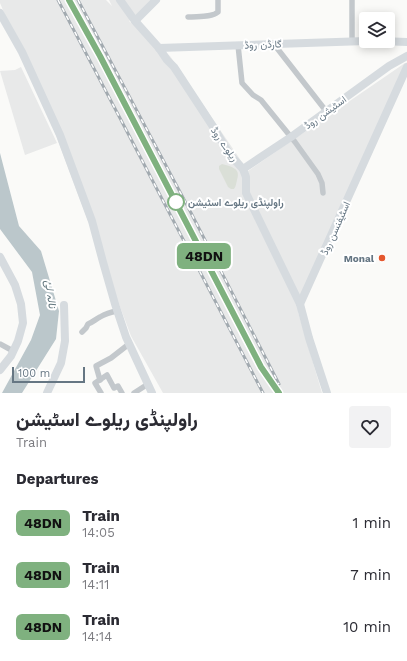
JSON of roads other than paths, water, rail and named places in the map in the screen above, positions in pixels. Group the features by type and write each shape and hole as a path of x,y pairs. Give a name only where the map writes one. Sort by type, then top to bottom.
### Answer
{"street":[{"name":"ریلوے روڈ","path":"120,0 135,21 174,66 230,155 243,169 246,177 246,193 300,304"},
{"path":"135,21 156,0"},
{"path":"188,17 214,15 218,12 218,0"},
{"path":"352,0 352,41"},
{"path":"0,13 22,52 60,135 92,221 102,262 126,337 152,393"},
{"name":"گارڈن روڈ","path":"159,48 359,41"},
{"path":"395,42 407,42"},
{"path":"273,43 326,111"},
{"path":"238,45 242,83 253,95 261,100 291,137 318,174 322,183 323,193"},
{"name":"اسٹیشن روڈ","path":"243,169 291,137 389,66 407,56"},
{"name":"اسٹیفنسن روڈ","path":"300,304 407,67"},
{"path":"0,257 15,285 21,304 23,323 18,341 0,370"},
{"path":"300,304 309,338 327,393"},
{"path":"50,391 61,363 65,341 64,305"},
{"path":"82,332 88,324 94,322 98,317 117,311"},
{"path":"0,344 13,351"},
{"path":"100,380 96,366 111,358 129,344"},
{"path":"101,393 95,383 107,375 114,388 118,386 122,393"},
{"path":"134,393 148,384"}],"water":[{"name":"نالہ لئ","path":"0,153 19,226 41,251 59,311 56,339 22,393 2,393 31,340 40,315 32,272 0,229"}],"railway":[{"path":"58,0 263,393"},
{"path":"70,0 261,367 279,393"},
{"path":"78,0 188,207 279,384"}],"train":[{"name":"48DN","path":"69,0 100,56 261,367 279,393"}],"place":[{"name":"راولپنڈی ریلوے اسٹیشن","path":"176,202"},
{"name":"Monal","path":"382,258"}]}
